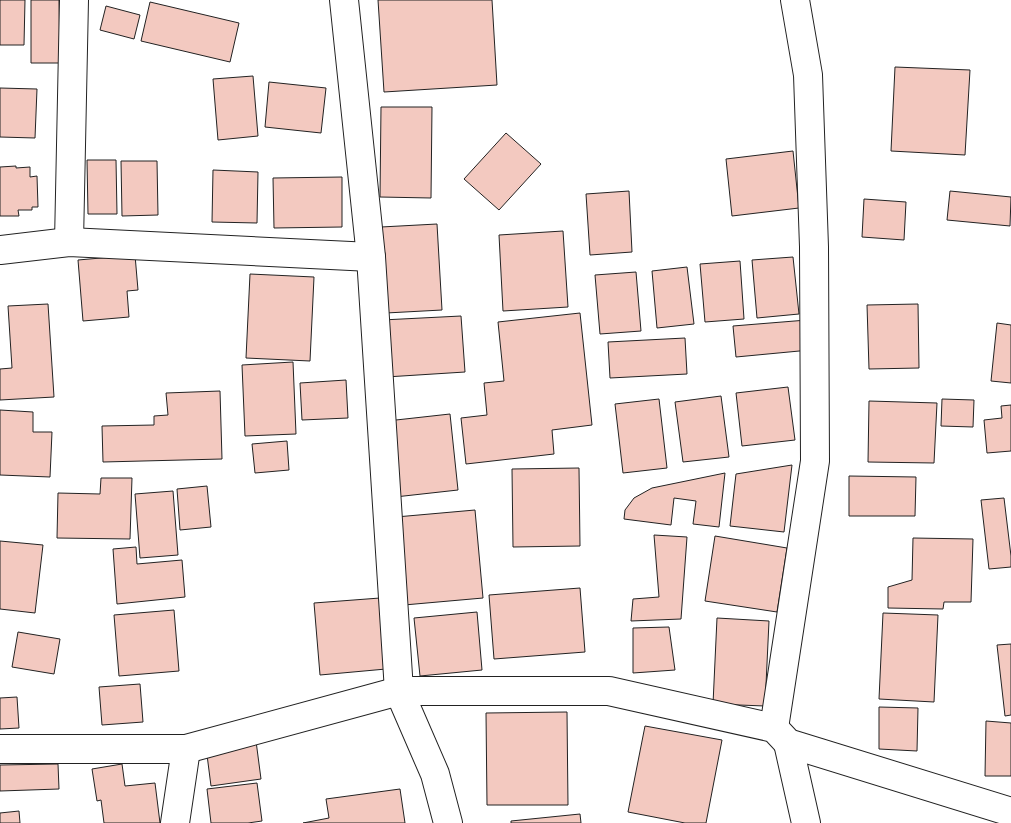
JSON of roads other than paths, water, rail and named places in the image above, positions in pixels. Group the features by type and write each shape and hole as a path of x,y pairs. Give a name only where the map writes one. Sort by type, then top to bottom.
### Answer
{"street":[{"path":"69,242 74,0"},
{"path":"344,0 371,257 399,691 435,774 448,823"},
{"path":"796,0 808,75 814,247 816,461 781,736 806,823"},
{"path":"0,250 69,242 371,257"},
{"path":"0,749 186,749 399,691 609,692 781,736 1011,812"},
{"path":"175,823 186,749"}]}
